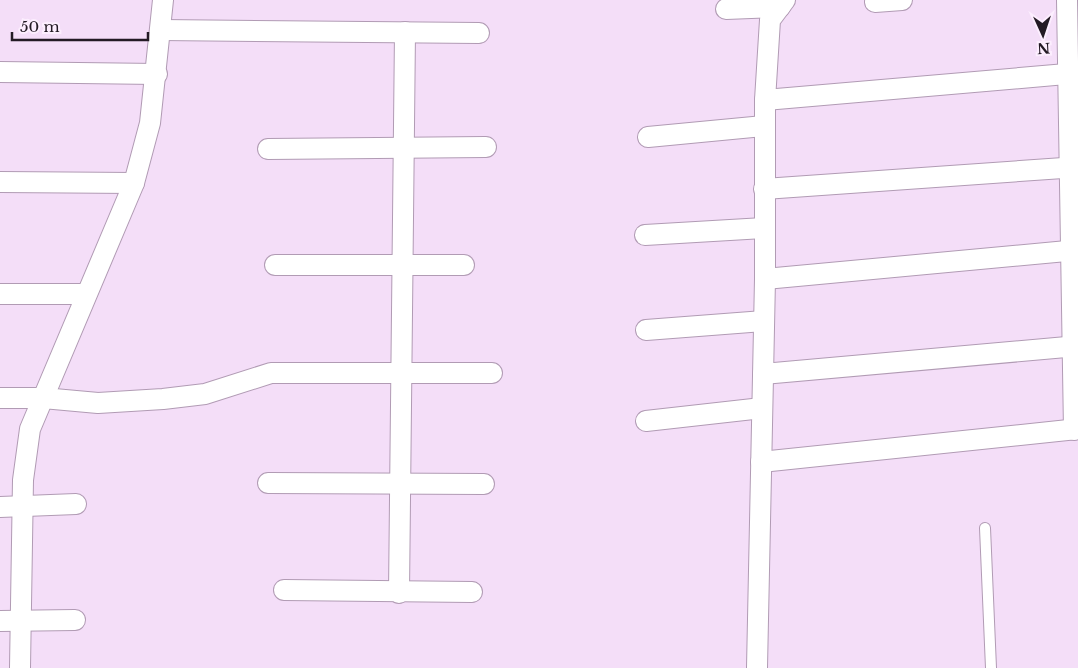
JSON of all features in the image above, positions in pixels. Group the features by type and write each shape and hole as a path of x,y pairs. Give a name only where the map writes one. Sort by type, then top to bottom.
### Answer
{"street":[{"path":"20,668 24,480 30,429 134,182 150,123 157,74 163,0"},
{"path":"875,2 902,0"},
{"path":"761,462 1076,429 1073,74 1066,0"},
{"path":"726,9 783,4"},
{"path":"757,668 765,279 765,100 770,20 783,4"},
{"path":"161,30 479,33"},
{"path":"399,593 405,32"},
{"path":"0,72 157,74"},
{"path":"765,100 1073,74"},
{"path":"648,136 764,126"},
{"path":"268,149 486,147"},
{"path":"764,189 1073,167"},
{"path":"0,182 134,182"},
{"path":"645,235 764,228"},
{"path":"765,279 1074,250"},
{"path":"275,265 464,264"},
{"path":"0,294 86,294"},
{"path":"646,330 764,320"},
{"path":"763,374 1075,347"},
{"path":"0,398 43,398 98,403 163,399 205,394 271,373 492,373"},
{"path":"646,420 762,408"},
{"path":"268,483 484,484"},
{"path":"0,507 76,504"},
{"path":"284,590 399,593 472,592"},
{"path":"0,621 75,620"}],"lane":[{"path":"985,528 991,668"}]}
